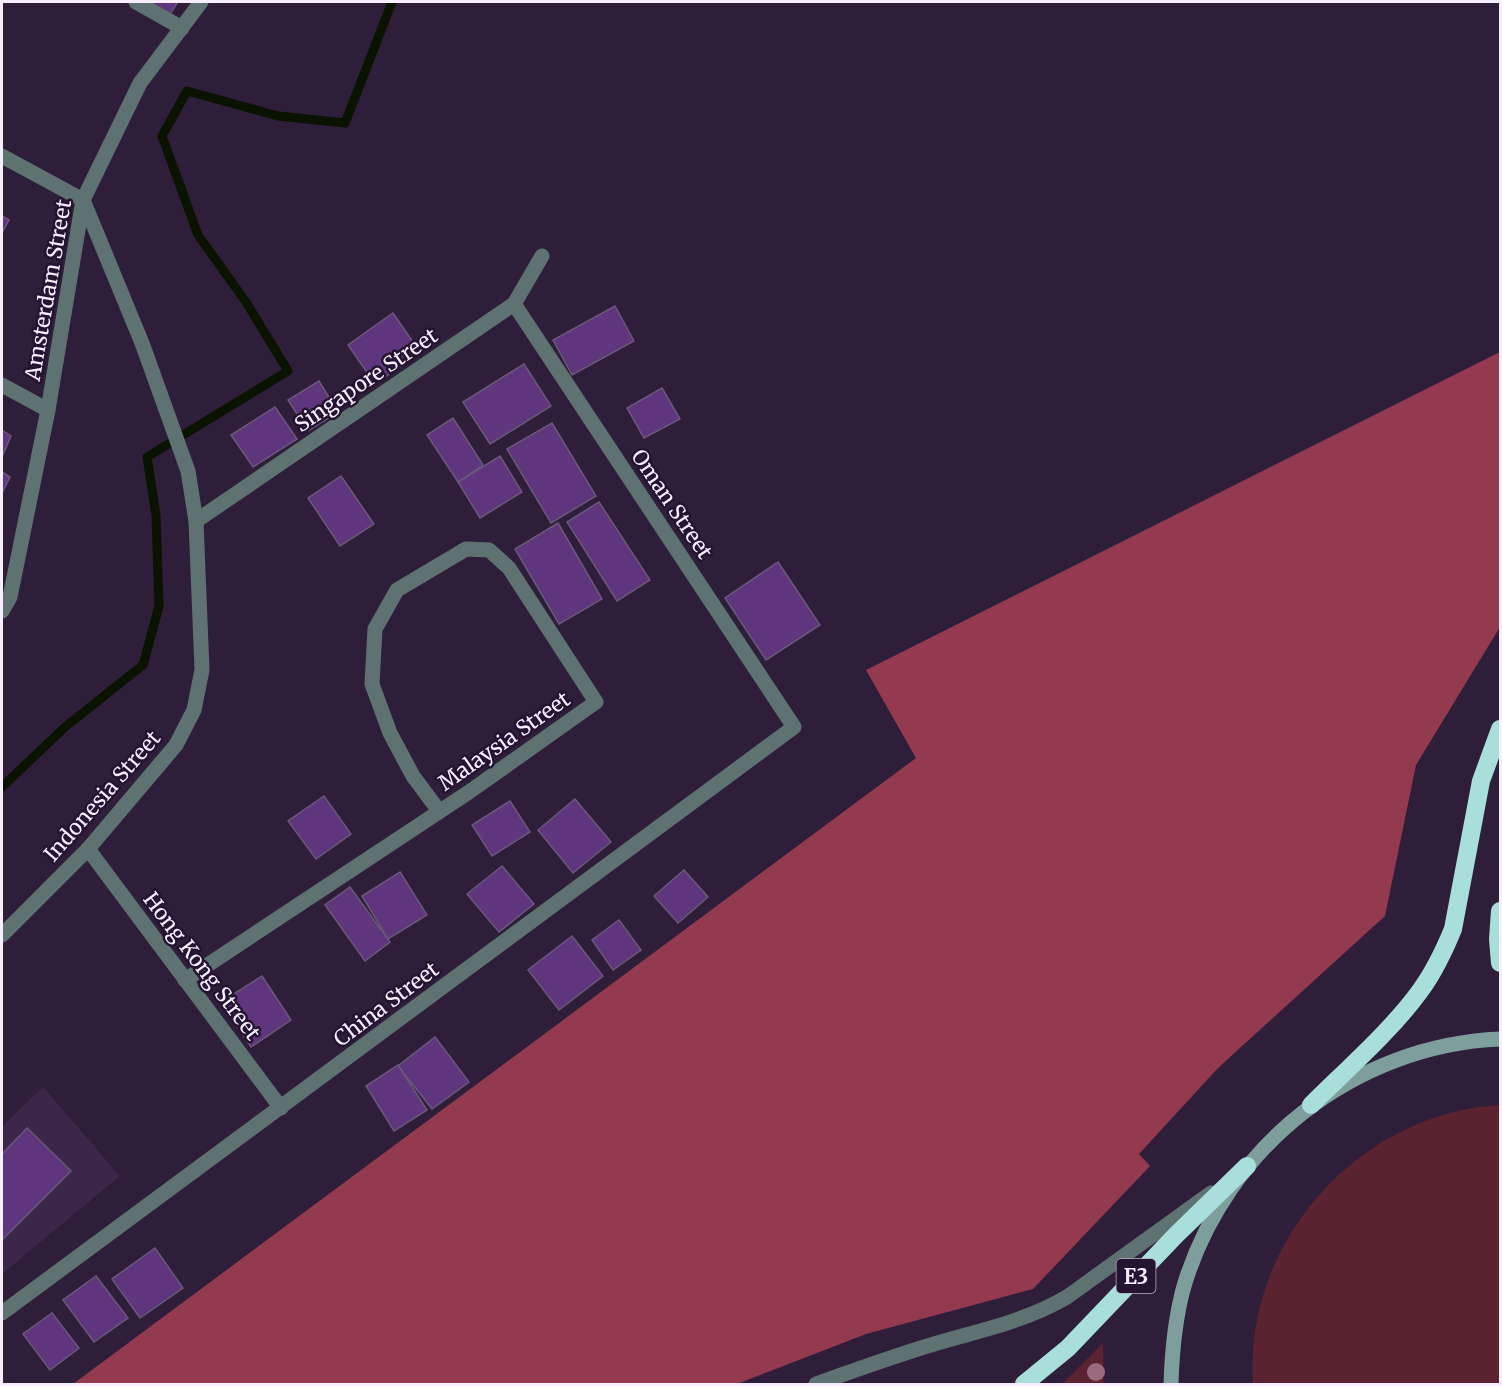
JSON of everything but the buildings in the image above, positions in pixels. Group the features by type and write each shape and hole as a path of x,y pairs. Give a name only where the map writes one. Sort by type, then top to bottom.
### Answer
{"highway":[{"path":"1311,1106 1403,1012 1420,990 1444,950 1453,929 1481,780 1500,729"},
{"path":"1500,911 1498,939 1500,963"},
{"name":"E3","path":"1024,1384 1068,1348 1176,1235 1248,1166"}],"main road":[{"path":"1171,1384 1176,1321 1184,1286 1196,1253 1227,1193 1278,1133 1337,1088 1391,1061 1450,1044 1500,1039"}],"street":[{"path":"136,2 182,28"},
{"name":"Amsterdam Street","path":"2,611 48,410 82,200 140,83 201,2"},
{"path":"2,156 82,200"},
{"name":"Indonesia Street","path":"2,935 88,849 176,745 194,710 202,670 196,521 188,471 142,343 82,200"},
{"name":"Singapore Street","path":"196,521 514,304 542,256"},
{"name":"Oman Street","path":"514,304 794,727"},
{"path":"2,384 48,410"},
{"name":"Malaysia Street","path":"185,980 439,811 596,702 509,568 489,550 466,549 397,590 375,629 372,684 390,733 413,776 439,811"},
{"name":"China Street","path":"2,1313 794,727"},
{"name":"Hong Kong Street","path":"88,849 281,1108"},
{"path":"816,1384 934,1344 1013,1322 1049,1308 1248,1166"}],"shaded area":[{"path":"1500,352 1500,627 1416,765 1385,916 1218,1068 1139,1154 1150,1166 1033,1289 866,1334 737,1384 73,1384 916,758 866,670"},
{"path":"43,1087 120,1176 2,1274 2,1127"},
{"path":"1500,1105 1500,1384 1253,1384 1255,1332 1267,1282 1289,1236 1320,1195 1357,1160 1400,1132 1448,1114"},
{"path":"1103,1343 1104,1384 1062,1384"}],"waterway":[{"path":"2,787 65,727 143,665 159,606 156,515 147,457 288,371 246,302 198,235 162,136 187,91 278,116 345,123 392,2"}]}
